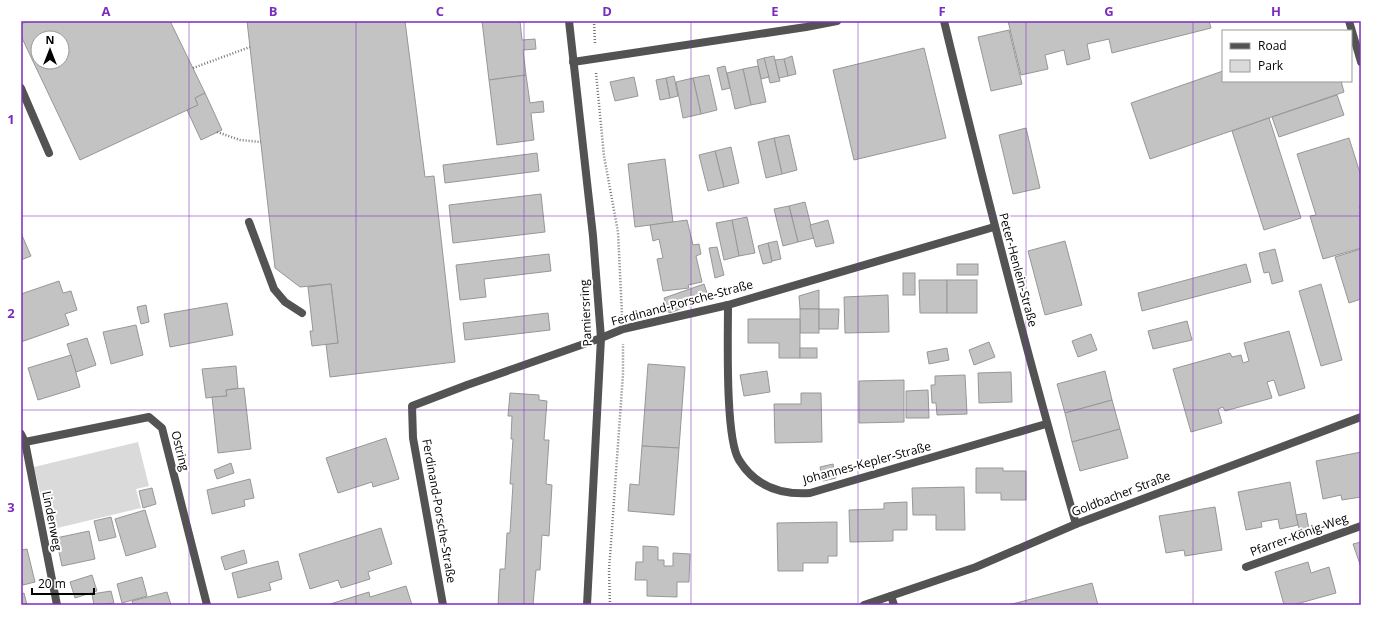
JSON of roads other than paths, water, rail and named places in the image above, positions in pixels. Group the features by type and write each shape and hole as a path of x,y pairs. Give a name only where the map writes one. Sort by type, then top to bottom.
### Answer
{"street":[{"name":"Pamiersring","path":"569,21 593,236 601,338 587,605"},
{"path":"573,62 806,27 836,21"},
{"name":"Peter-Henlein-Straße","path":"944,21 994,227 1046,424 1076,524"},
{"path":"1352,31 1361,62"},
{"path":"21,88 49,153"},
{"path":"249,222 274,289 285,302 302,313"},
{"name":"Ferdinand-Porsche-Straße","path":"442,605 414,438 412,406 466,385 623,329 728,305 994,227"},
{"name":"Johannes-Kepler-Straße","path":"728,305 731,436 738,460 754,478 767,487 788,493 810,493 1046,424"},
{"name":"Ostring","path":"25,442 149,417 162,428 207,605"},
{"name":"Goldbacher Straße","path":"864,605 976,567 1076,524 1361,417"},
{"path":"21,434 25,442"},
{"name":"Lindenweg","path":"25,442 57,605"},
{"name":"Pfarrer-König-Weg","path":"1246,567 1361,526"},
{"path":"891,596 894,605"}]}
